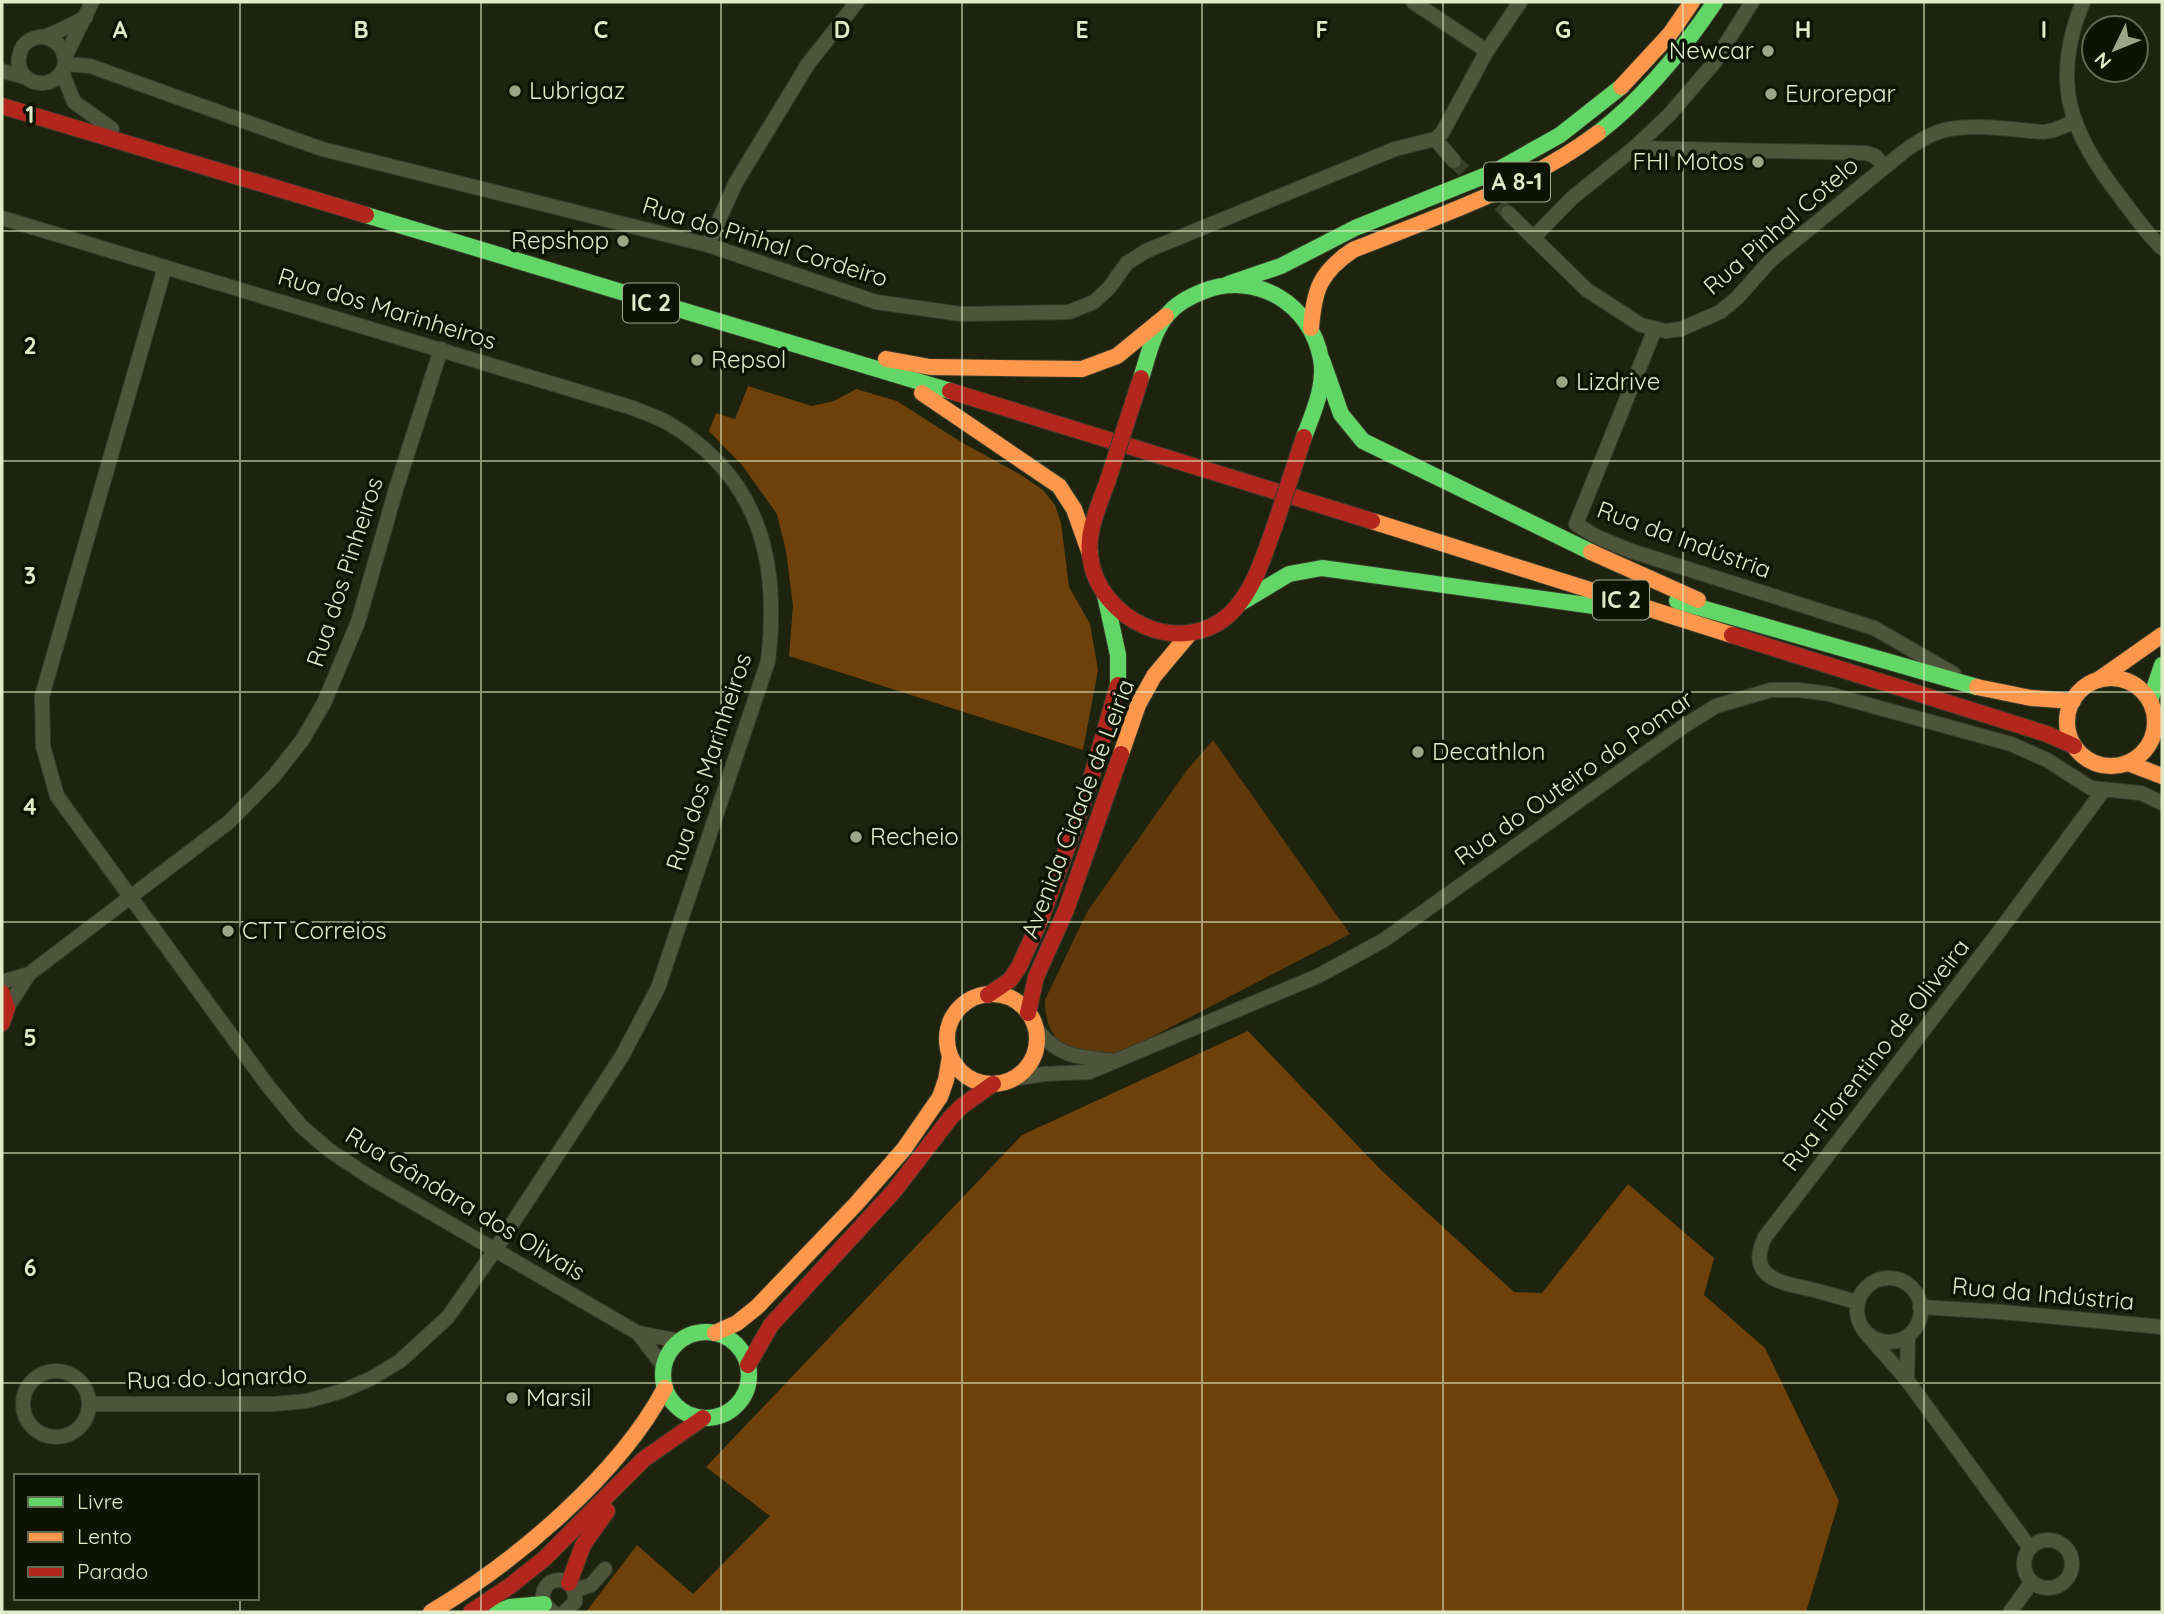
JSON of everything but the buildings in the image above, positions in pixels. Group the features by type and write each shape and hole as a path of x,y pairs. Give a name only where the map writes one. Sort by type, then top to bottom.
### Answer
{"main road":[{"name":"A 8-1","path":"1228,284 1274,269 1365,223 1460,188 1540,149 1601,106 1631,80 1658,49 1692,2"},
{"name":"A 8-1","path":"1311,328 1316,290 1323,274 1333,264 1353,250 1509,185 1552,164 1575,149 1611,122 1651,86 1673,62 1715,2"},
{"name":"IC 2","path":"2,95 1269,481 1740,618 1822,645 1966,685 2030,699 2073,701"},
{"name":"IC 2","path":"2,106 1276,490 2047,734 2074,746 2092,762 2116,766 2128,763 2162,776"},
{"path":"861,356 930,367 1082,369 1102,364 1123,353 1177,306 1201,291 1228,284 1272,292 1294,306 1311,328 1340,415 1352,432 1363,441 1556,536 1740,618"},
{"path":"1090,554 1093,526 1141,378 1156,335 1166,316"},
{"path":"1239,604 1256,578 1274,528 1319,390 1322,360"},
{"name":"Avenida Cidade de Leiria","path":"894,376 947,408 1059,486 1074,509 1090,554 1093,571 1104,595 1118,655 1118,683 1114,704 1060,872 1018,967 1010,979 988,995"},
{"path":"1104,595 1133,622 1145,628 1168,634 1190,633 1218,622 1239,604 1289,574 1310,569 1335,568 1606,608 1764,652 1805,658"},
{"name":"Avenida Cidade de Leiria","path":"1031,1019 1037,977 1066,910 1138,705 1154,676 1190,633"},
{"path":"2074,746 2067,723 2073,701 2079,692 2162,635"},
{"path":"2150,701 2162,665"},
{"path":"2098,680 2113,678 2127,681 2140,689 2153,709 2159,728 2147,748 2128,763"},
{"path":"431,1612 505,1564 552,1523 631,1440 656,1408 665,1388 664,1367 670,1353 680,1341 696,1333 715,1333 737,1323 757,1307 888,1168 940,1097 950,1056 947,1036 953,1016 968,1001 988,995 1006,997 1021,1006 1031,1019 1036,1044 1032,1058 1024,1070 1013,1079 993,1084 951,1117 894,1191 771,1325 748,1364"},
{"path":"950,1056 967,1077 993,1084"},
{"path":"665,1388 684,1412 703,1418 730,1411 740,1402 747,1390 748,1364 732,1341 715,1333"},
{"path":"471,1612 544,1559 630,1473 654,1452 703,1418"},
{"path":"572,1587 583,1545 630,1473"},
{"path":"496,1612 510,1607 548,1608"}],"street":[{"path":"2,71 31,81 52,81 64,64 92,2"},
{"path":"708,245 735,184 808,64 858,2"},
{"path":"1413,2 1487,51"},
{"path":"1454,161 1435,139 1442,133 1487,51 1520,2"},
{"path":"1533,239 1579,191 1634,148 1699,82 1752,2"},
{"path":"2082,2 2070,41 2066,74 2074,122 2088,152 2153,240 2162,248"},
{"path":"2,65 19,55 27,42 86,16"},
{"path":"43,37 57,42 61,47 74,102 112,129"},
{"path":"19,55 19,64 25,77"},
{"name":"Rua do Pinhal Cordeiro","path":"64,64 90,66 322,149 708,245 876,302 961,314 1069,312 1094,302 1109,288 1127,263 1146,251 1395,149 1435,139"},
{"name":"Rua Pinhal Cotelo","path":"1655,329 1681,329 1720,312 1737,298 1771,260 1922,139 1944,130 1963,127 2043,132 2074,122"},
{"path":"1634,148 1866,153 1875,156 1885,167"},
{"path":"1508,212 1587,290 1641,325 1655,329"},
{"name":"Rua dos Marinheiros","path":"2,218 633,408 668,424 699,446 737,485 751,509 767,558 773,604 768,661 658,988 622,1056 495,1250"},
{"name":"Rua Gândara dos Olivais","path":"165,267 42,696 43,746 57,796 268,1086 301,1126 329,1150 368,1176 638,1333 680,1341"},
{"name":"Rua da Indústria","path":"1655,329 1576,524 1597,537 1631,551 1874,628 1948,669 1966,685"},
{"name":"Rua dos Pinheiros","path":"3,1008 29,974 229,822 274,776 303,739 324,703 358,622 440,349"},
{"name":"Rua do Outeiro do Pomar","path":"1013,1079 1044,1074 1089,1072 1318,976 1384,940 1684,726 1716,706 1771,690 1800,690 1857,700 2011,744 2047,760 2091,788 2141,793 2162,803"},
{"name":"Rua Florentino de Oliveira","path":"1857,1302 1788,1285 1769,1277 1759,1260 1765,1237 1995,937 2103,791"},
{"name":"Rua dos Pinheiros","path":"2,982 29,974"},
{"path":"1031,1019 1044,1040 1061,1052 1116,1061"},
{"name":"Rua do Janardo","path":"89,1404 273,1404 307,1401 342,1391 370,1379 400,1361 426,1339 448,1317 495,1250"},
{"path":"1865,1332 1881,1341 1900,1340 1915,1328 1920,1318 1918,1297 1905,1282 1886,1278 1868,1285 1857,1302 1859,1323 1865,1332 1907,1380 2030,1548"},
{"name":"Rua da Indústria","path":"1920,1307 2162,1327"},
{"name":"Rua Gândara dos Olivais","path":"638,1333 664,1367"},
{"path":"1907,1380 1908,1336"},
{"path":"62,1371 73,1375 82,1383 88,1393 89,1404 83,1424 75,1432 55,1438 35,1431 23,1413 22,1403 25,1391 40,1374 62,1371"},
{"path":"2054,1541 2068,1552 2071,1559 2068,1577 2062,1584 2045,1588 2032,1582 2024,1570 2024,1560 2030,1548 2038,1542 2054,1541"},
{"path":"548,1608 542,1593 548,1583 559,1580 572,1587 591,1585 605,1569"},
{"path":"2010,1612 2032,1582"},
{"path":"565,1612 573,1607 575,1602 572,1587"}],"shaded area":[{"path":"748,386 812,406 834,401 856,389 897,401 1043,490 1055,505 1061,523 1069,587 1090,624 1098,670 1083,750 789,656 793,606 786,551 777,514 742,465 709,431 716,413 735,419"},
{"path":"1213,740 1350,934 1121,1053 1078,1052 1058,1040 1051,1030 1045,1000 1087,912 1187,770"},
{"path":"1248,1031 1381,1170 1514,1292 1542,1293 1628,1184 1714,1258 1704,1295 1765,1348 1839,1501 1806,1612 586,1612 637,1545 693,1594 770,1516 706,1467 1022,1135"}],"tunnel":[{"path":"1454,161 1508,213"}],"traffic: fast":[{"path":"1598,133 1662,72 1715,2"},
{"path":"1228,284 1281,266 1355,228 1494,172 1560,135 1621,87"},
{"path":"366,215 950,391"},
{"path":"1141,378 1158,328 1180,303 1204,291 1224,286 1243,285 1262,289 1294,308 1306,322 1321,359 1320,389 1304,437"},
{"path":"1322,360 1341,414 1363,441 1591,552"},
{"path":"1239,604 1289,574 1322,568 1608,608"},
{"path":"1105,595 1118,655 1118,685"},
{"path":"1677,601 1977,687"},
{"path":"2150,701 2162,665"},
{"path":"706,1332 722,1336 736,1345 745,1359 749,1375 745,1391 736,1405 722,1414 706,1418 690,1414 676,1405 667,1391 663,1375 667,1359 676,1345 690,1336 706,1332"},
{"path":"497,1612 510,1607 544,1604"}],"traffic: slow":[{"path":"1621,87 1670,34 1692,2"},
{"path":"1311,328 1314,303 1321,283 1333,266 1353,250 1448,213 1510,185 1540,170 1598,133"},
{"path":"886,359 930,367 1082,369 1117,356 1166,316"},
{"path":"922,393 1059,486 1074,509 1090,554"},
{"path":"1372,521 1732,635"},
{"path":"1591,552 1698,600"},
{"path":"1121,754 1138,705 1154,676 1190,633"},
{"path":"2098,680 2162,635"},
{"path":"2111,678 2128,681 2142,691 2152,705 2155,722 2152,739 2142,753 2128,763 2111,766 2094,763 2080,753 2070,739 2067,722 2070,705 2080,691 2094,681 2111,678"},
{"path":"1977,687 2031,698 2073,701"},
{"path":"2128,763 2162,776"},
{"path":"992,994 1009,998 1024,1007 1033,1022 1037,1039 1033,1056 1024,1071 1009,1080 992,1084 975,1080 960,1071 951,1056 947,1039 951,1022 960,1007 975,998 992,994"},
{"path":"715,1333 737,1323 757,1307 856,1204 904,1149 940,1097 950,1056"},
{"path":"431,1612 497,1568 562,1514 621,1453 665,1388"}],"traffic: jam":[{"path":"2,106 366,215"},
{"path":"1107,483 1141,378"},
{"path":"950,391 1372,521"},
{"path":"1274,528 1304,437"},
{"path":"1107,483 1090,537 1090,555 1096,578 1108,598 1125,614 1144,626 1166,632 1189,633 1211,627 1231,613 1252,584 1274,528"},
{"path":"1732,635 2047,734 2074,746"},
{"path":"988,995 1010,980 1019,967 1042,916 1086,796 1118,685"},
{"path":"1028,1013 1036,977 1066,910 1121,754"},
{"path":"2,993 7,1008 2,1023"},
{"path":"748,1365 771,1325 894,1191 951,1117 993,1084"},
{"path":"471,1612 544,1559 644,1459 703,1418"},
{"path":"569,1583 583,1545 607,1511"}],"place":[{"name":"Newcar","path":"1768,51"},
{"name":"Lubrigaz","path":"515,91"},
{"name":"Eurorepar","path":"1771,94"},
{"name":"FHI Motos","path":"1758,162"},
{"name":"Repshop","path":"623,241"},
{"name":"Repsol","path":"697,360"},
{"name":"Lizdrive","path":"1562,382"},
{"name":"Decathlon","path":"1418,752"},
{"name":"Recheio","path":"856,837"},
{"name":"CTT Correios","path":"228,931"},
{"name":"Marsil","path":"512,1398"}]}
